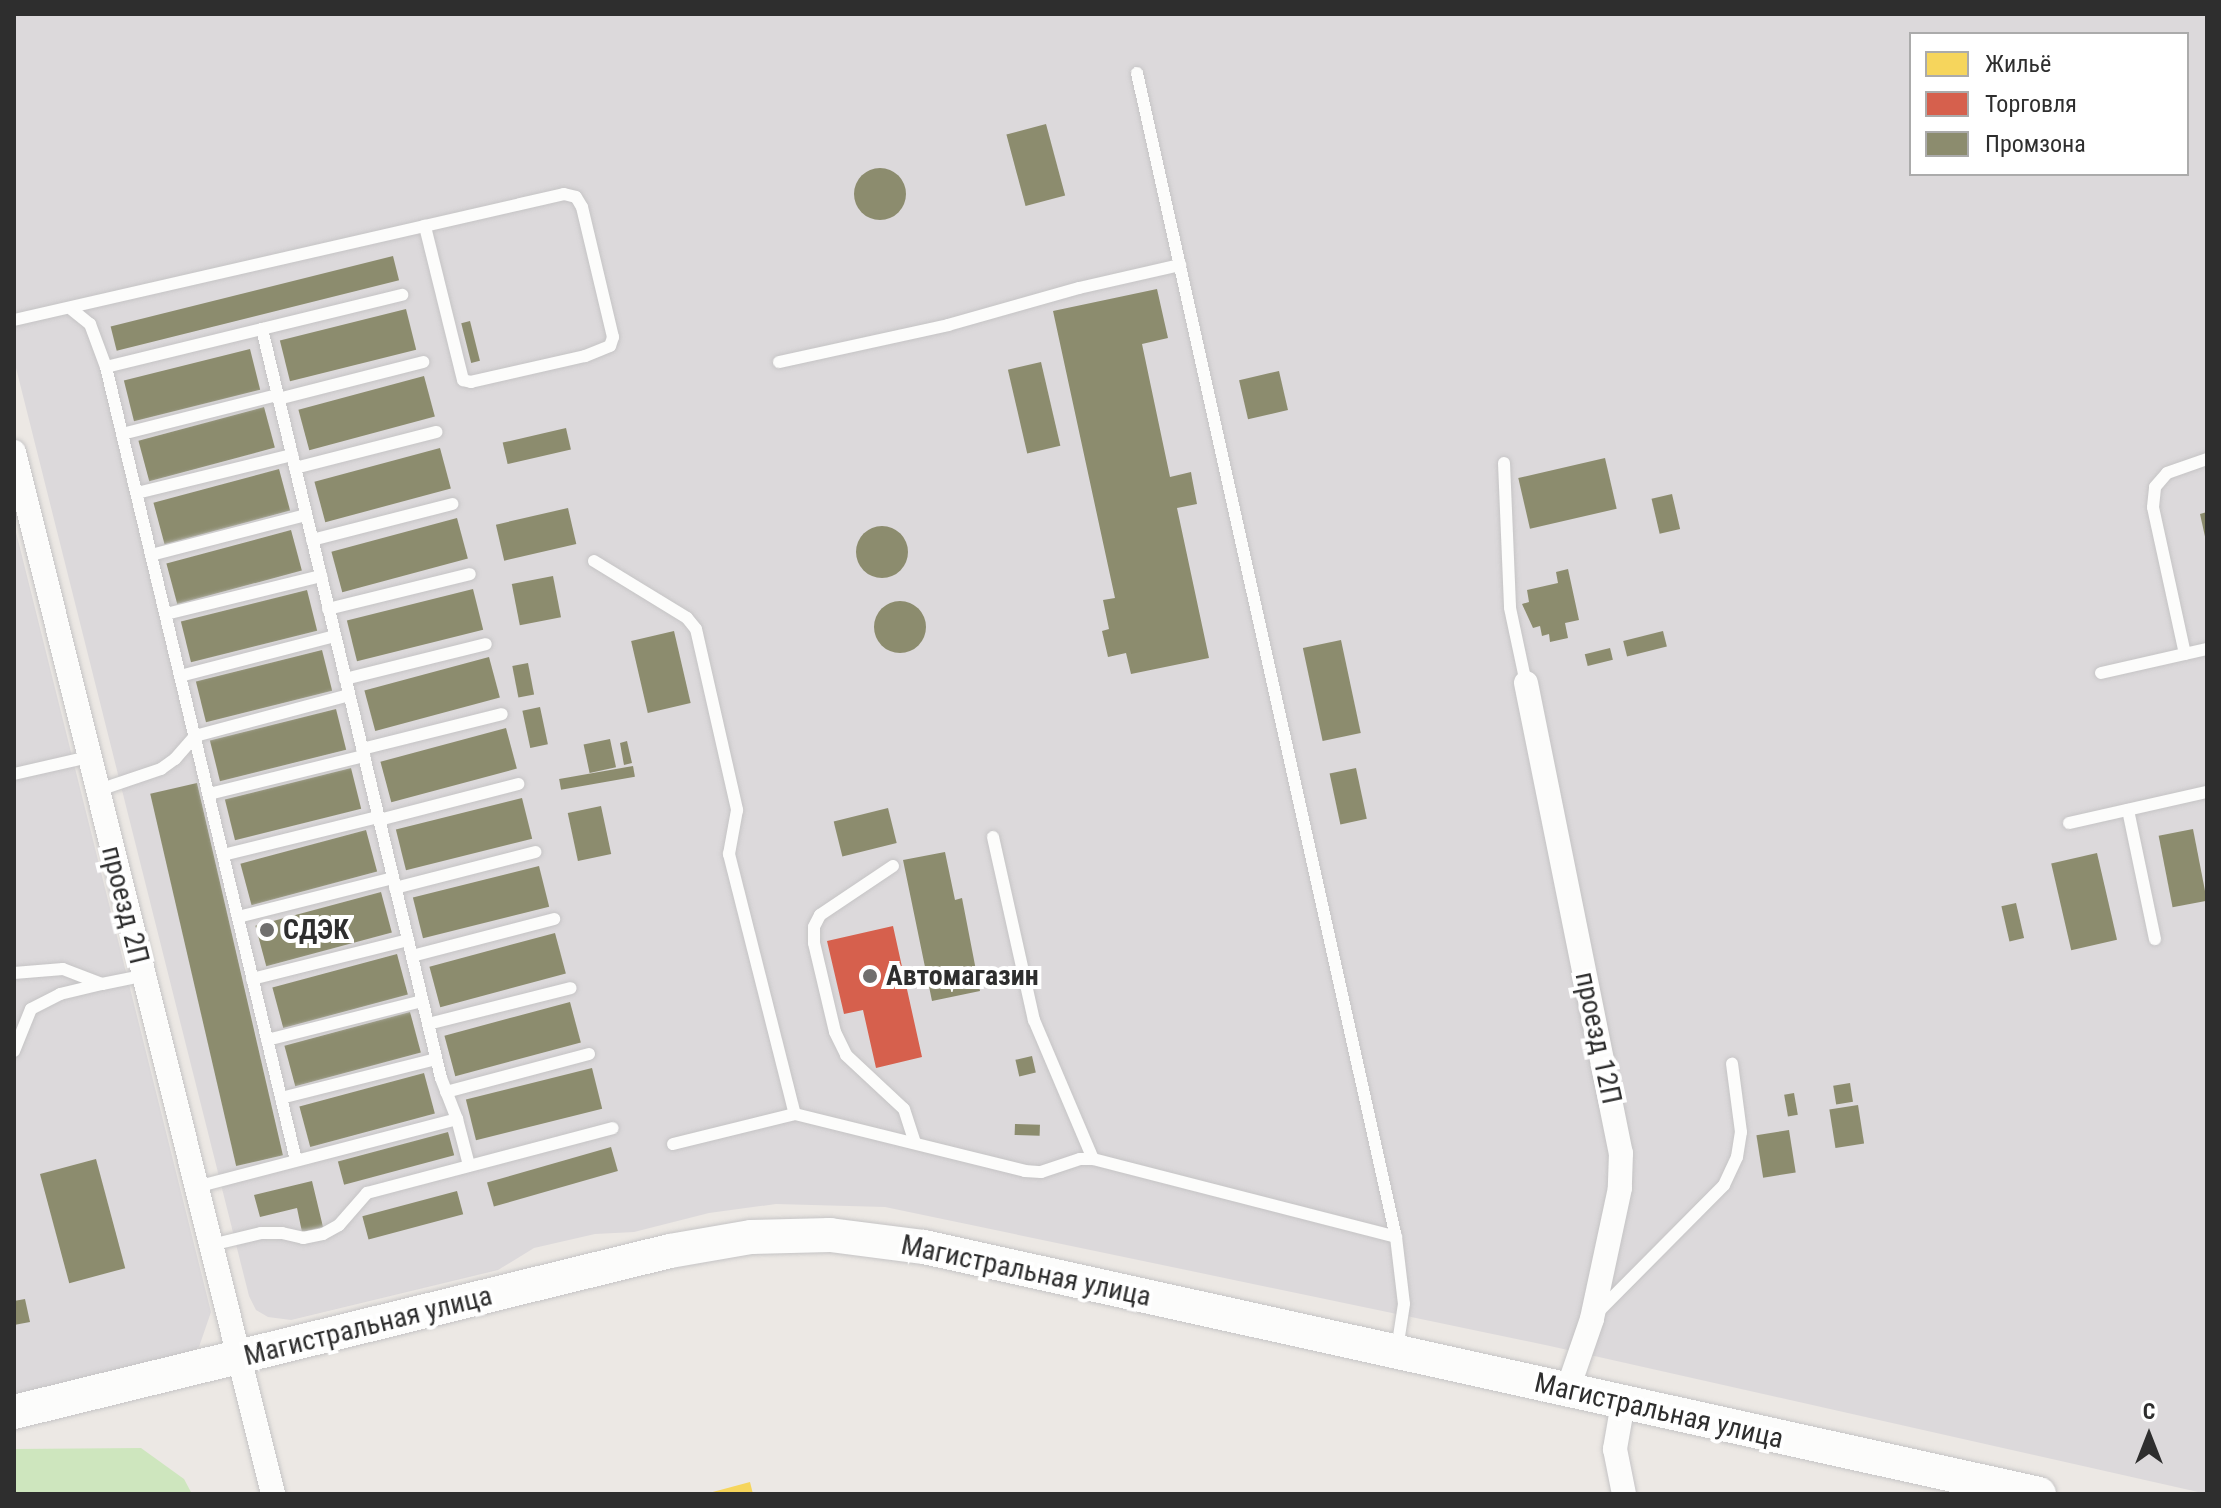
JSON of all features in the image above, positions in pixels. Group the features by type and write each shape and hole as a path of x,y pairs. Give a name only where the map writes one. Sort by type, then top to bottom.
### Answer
{"main road":[{"name":"Магистральная улица","path":"14,1412 670,1251 751,1237 830,1235 924,1247 2039,1494"}],"street":[{"name":"проезд 2П","path":"14,452 273,1494"},
{"name":"проезд 12П","path":"1526,683 1621,1153 1620,1188 1592,1319 1567,1391"},
{"path":"1623,1403 1615,1449 1624,1494"}],"lane":[{"path":"1137,73 1396,1237 1404,1304 1397,1352"},
{"path":"14,320 564,194 576,197 582,207 613,337 610,346 601,352 557,363 471,382 463,380 425,226"},
{"path":"779,362 948,325 1079,288 1180,265"},
{"path":"106,367 402,295"},
{"path":"70,308 90,324 106,367 296,1160"},
{"path":"262,329 436,1059 469,1165"},
{"path":"122,434 423,362"},
{"path":"295,468 436,432"},
{"path":"137,493 292,455"},
{"path":"2185,654 2153,507 2155,487 2167,473 2207,459"},
{"path":"1504,463 1510,608 1526,683"},
{"path":"312,540 452,504"},
{"path":"151,555 306,515"},
{"path":"594,561 687,618 696,629 737,810 729,854 795,1114"},
{"path":"328,609 470,574"},
{"path":"166,614 321,576"},
{"path":"180,676 335,636"},
{"path":"345,679 486,644"},
{"path":"2101,673 2207,649"},
{"path":"96,791 161,769 175,759 195,736 349,695"},
{"path":"209,794 502,714"},
{"path":"14,774 88,757"},
{"path":"223,855 518,784"},
{"path":"2069,823 2207,792"},
{"path":"2128,810 2155,939"},
{"path":"993,837 1031,1008 1093,1159"},
{"path":"238,917 535,852"},
{"path":"893,866 820,915 814,927 814,943 835,1032 846,1055 904,1109 915,1142"},
{"path":"412,956 554,919"},
{"path":"252,979 408,940"},
{"path":"14,973 63,969 102,984"},
{"path":"14,1051 31,1009 60,994 142,976"},
{"path":"428,1024 571,988"},
{"path":"267,1040 422,1001"},
{"path":"446,1092 589,1054"},
{"path":"281,1098 436,1059"},
{"path":"1592,1319 1724,1185 1737,1157 1741,1132 1732,1064"},
{"path":"673,1144 795,1114 1025,1171 1041,1172 1080,1159 1093,1159 1396,1237"},
{"path":"196,1187 457,1119"},
{"path":"211,1245 261,1233 282,1233 303,1238 323,1234 339,1225 367,1193 613,1128"}],"shaded area":[{"path":"14,14 2207,14 2207,1494 1550,1346 885,1207 776,1204 709,1213 634,1232 595,1234 534,1248 498,1270 291,1320 268,1317 256,1310 249,1296 14,360"},
{"path":"14,524 211,1312 199,1347 185,1355 14,1395"}],"green space":[{"path":"141,1448 184,1479 192,1494 14,1494 14,1449"}],"building: Жильё":[{"path":"750,1482 753,1494 709,1494 709,1493"}],"building: Торговля":[{"name":"Автомагазин","path":"893,926 922,1057 876,1068 863,1010 844,1014 827,941"}],"building: Промзона":[{"path":"1046,124 1065,195 1026,206 1006,135"},
{"path":"880,168 898,176 906,194 898,212 880,220 862,212 854,194 862,176"},
{"path":"393,256 399,280 117,351 111,326"},
{"path":"1157,289 1168,338 1142,344 1170,477 1191,472 1197,504 1177,508 1209,658 1131,674 1126,653 1108,657 1102,631 1109,629 1103,600 1115,598 1053,311"},
{"path":"406,309 416,350 290,381 280,340"},
{"path":"470,321 480,361 471,363 461,323"},
{"path":"250,349 260,390 134,421 124,380"},
{"path":"1041,362 1060,446 1027,453 1008,370"},
{"path":"1279,371 1288,410 1248,419 1239,380"},
{"path":"424,376 435,417 309,450 298,410"},
{"path":"264,407 275,448 149,481 138,441"},
{"path":"566,428 571,449 508,464 503,443"},
{"path":"440,448 451,489 325,522 314,482"},
{"path":"1605,458 1617,509 1530,529 1518,478"},
{"path":"279,469 290,511 165,544 153,503"},
{"path":"1672,494 1680,529 1660,534 1652,499"},
{"path":"568,508 576,544 504,561 496,525"},
{"path":"2207,512 2207,541 2206,541 2200,514"},
{"path":"457,518 468,559 342,592 331,552"},
{"path":"882,526 900,534 908,552 900,570 882,578 864,570 856,552 864,534"},
{"path":"291,530 302,571 177,604 166,563"},
{"path":"1568,569 1579,620 1565,623 1568,638 1550,642 1549,634 1542,636 1540,626 1533,628 1522,604 1529,602 1527,590 1558,583 1556,572"},
{"path":"553,576 561,617 520,625 512,584"},
{"path":"473,589 483,630 357,661 347,620"},
{"path":"307,590 317,631 191,662 181,621"},
{"path":"900,601 918,609 926,627 918,645 900,653 882,645 874,627 882,609"},
{"path":"674,631 691,703 648,713 631,641"},
{"path":"1663,631 1667,647 1627,656 1623,641"},
{"path":"1341,640 1361,733 1323,741 1303,648"},
{"path":"1610,648 1613,660 1588,666 1585,654"},
{"path":"322,650 332,691 206,722 196,681"},
{"path":"489,657 500,698 375,731 364,690"},
{"path":"528,663 534,694 518,697 512,666"},
{"path":"540,707 548,744 530,748 522,711"},
{"path":"336,709 346,750 220,781 210,740"},
{"path":"506,728 517,769 391,802 380,762"},
{"path":"610,739 616,767 590,773 584,745"},
{"path":"627,741 632,763 624,765 620,743"},
{"path":"633,766 635,777 561,790 559,779"},
{"path":"351,768 361,809 235,840 225,799"},
{"path":"1356,768 1367,819 1340,824 1330,774"},
{"path":"197,783 283,1155 236,1166 150,794"},
{"path":"522,798 532,839 406,870 396,829"},
{"path":"601,806 611,854 578,861 568,813"},
{"path":"888,808 897,843 842,856 834,822"},
{"path":"2193,829 2207,901 2173,907 2159,836"},
{"path":"366,830 377,872 252,905 240,864"},
{"path":"945,852 955,900 962,898 980,991 932,1001 903,860"},
{"path":"2097,853 2117,940 2071,950 2051,864"},
{"path":"539,866 549,907 423,938 413,897"},
{"path":"381,892 392,933 266,966 255,926"},
{"path":"2016,903 2024,938 2009,941 2001,906"},
{"path":"555,933 566,974 440,1007 429,967"},
{"path":"397,954 408,995 283,1028 272,987"},
{"path":"570,1002 581,1043 455,1076 444,1036"},
{"path":"410,1012 421,1053 295,1086 284,1046"},
{"path":"1032,1056 1036,1073 1019,1076 1015,1060"},
{"path":"592,1068 602,1109 476,1140 466,1099"},
{"path":"424,1073 435,1114 310,1147 299,1106"},
{"path":"1850,1083 1853,1102 1836,1104 1833,1086"},
{"path":"1794,1093 1798,1115 1788,1116 1784,1095"},
{"path":"1858,1105 1864,1144 1835,1148 1829,1110"},
{"path":"1015,1124 1040,1125 1040,1136 1015,1135"},
{"path":"1789,1130 1796,1172 1763,1178 1756,1135"},
{"path":"448,1132 454,1155 344,1185 338,1162"},
{"path":"611,1147 618,1171 494,1207 487,1183"},
{"path":"96,1159 125,1268 69,1283 40,1174"},
{"path":"312,1181 323,1227 302,1232 297,1208 260,1217 254,1195"},
{"path":"457,1191 463,1214 369,1240 362,1216"},
{"path":"25,1299 30,1322 14,1325 14,1301"}],"place":[{"name":"СДЭК","path":"267,930"},
{"name":"Автомагазин","path":"870,976"}]}
